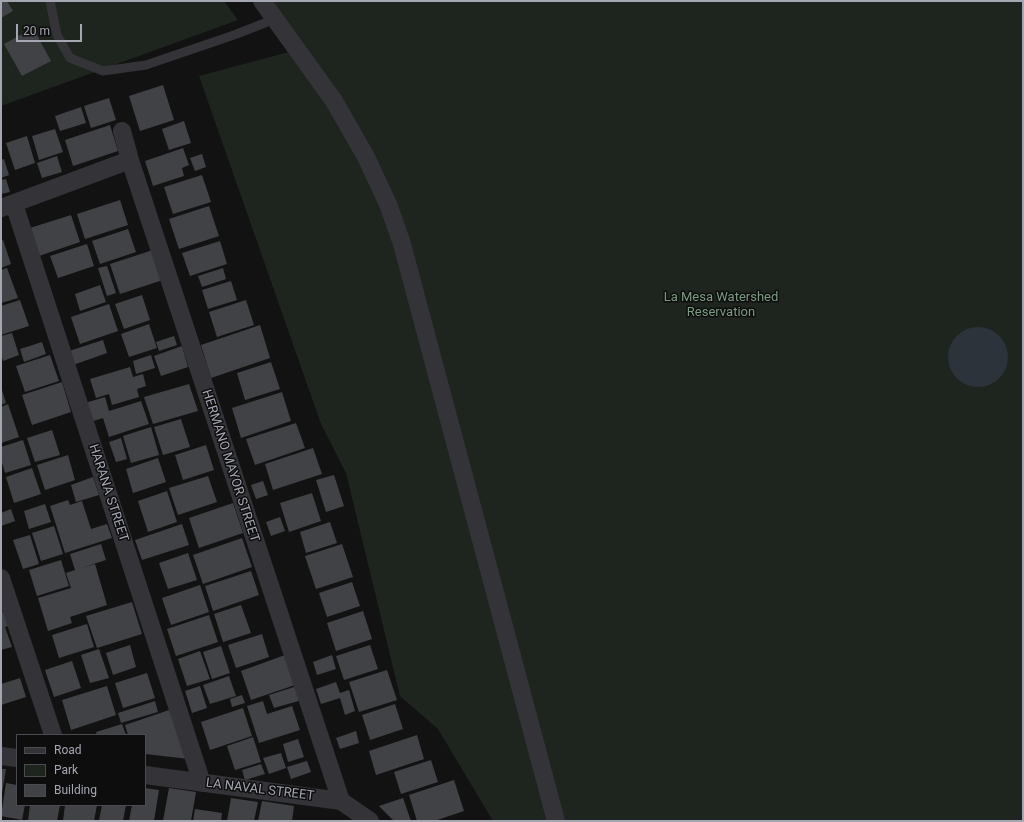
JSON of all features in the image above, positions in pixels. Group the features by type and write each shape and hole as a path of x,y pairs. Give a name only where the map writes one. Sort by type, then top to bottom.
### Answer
{"street":[{"path":"262,1 334,101 366,157 388,204 402,244 556,821"},
{"name":"HERMANO MAYOR STREET","path":"122,131 130,160 341,801"},
{"path":"8,206 130,160"},
{"name":"HARANA STREET","path":"8,206 202,783"},
{"path":"1,578 53,734"},
{"path":"1,756 16,758"},
{"name":"LA NAVAL STREET","path":"146,775 341,801 370,821"}],"lane":[{"path":"50,1 57,34 70,58 103,71 146,65 234,35 275,19"}],"green space":[{"path":"1,1 224,1 238,20 1,106"},
{"name":"La Mesa Watershed Reservation","path":"259,1 1023,1 1023,821 493,821 438,729 400,696 346,473 321,424 199,76 289,52"}],"shaded area":[{"path":"972,327 984,327 995,332 1003,340 1008,351 1006,369 995,382 984,387 972,387 961,382 953,374 948,363 948,351 953,340 961,332"}],"building":[{"path":"1,1 7,1 13,11 1,18"},
{"path":"33,28 51,61 22,76 4,44"},
{"path":"163,85 174,120 140,131 129,96"},
{"path":"109,98 116,120 91,128 84,106"},
{"path":"81,107 86,123 60,131 55,116"},
{"path":"184,121 191,143 169,150 162,129"},
{"path":"110,125 118,151 73,166 65,140"},
{"path":"55,129 63,152 39,160 32,136"},
{"path":"27,136 35,163 15,170 6,143"},
{"path":"183,148 189,165 182,168 184,176 153,186 145,161"},
{"path":"202,154 206,167 195,171 190,158"},
{"path":"57,156 62,172 42,178 37,163"},
{"path":"4,159 9,175 1,178 1,160"},
{"path":"202,175 211,202 173,214 164,187"},
{"path":"6,179 10,192 1,194 1,180"},
{"path":"120,200 128,225 85,239 77,214"},
{"path":"209,206 219,236 179,249 169,219"},
{"path":"71,215 80,242 39,256 30,228"},
{"path":"128,229 136,252 100,264 92,241"},
{"path":"3,240 11,264 1,268 1,241"},
{"path":"220,241 227,264 190,276 182,253"},
{"path":"87,244 94,266 58,278 50,256"},
{"path":"156,249 166,279 120,294 110,264"},
{"path":"107,266 116,293 107,296 98,268"},
{"path":"7,268 18,298 1,303 1,270"},
{"path":"223,268 226,279 202,287 198,276"},
{"path":"231,281 237,300 208,309 202,290"},
{"path":"100,285 106,302 80,311 75,294"},
{"path":"142,295 150,320 124,329 115,304"},
{"path":"20,300 29,326 1,335 1,306"},
{"path":"246,300 254,325 217,337 209,312"},
{"path":"109,304 118,331 80,344 71,317"},
{"path":"149,324 157,348 129,357 121,334"},
{"path":"260,325 270,358 211,378 201,345"},
{"path":"12,333 19,355 3,361 1,353 1,336"},
{"path":"174,336 177,345 159,351 156,342"},
{"path":"103,340 107,353 73,365 69,351"},
{"path":"42,342 46,354 24,362 20,349"},
{"path":"182,346 188,367 161,376 154,356"},
{"path":"50,355 59,381 25,392 16,366"},
{"path":"151,355 155,368 136,374 133,361"},
{"path":"271,362 280,389 245,400 237,373"},
{"path":"130,367 133,377 143,374 146,386 137,389 139,397 112,405 109,394 96,398 90,379"},
{"path":"62,382 71,412 32,425 22,395"},
{"path":"189,384 198,411 153,424 144,397"},
{"path":"1,387 6,403 1,405"},
{"path":"282,392 291,421 241,438 232,408"},
{"path":"105,397 109,411 141,401 149,424 109,437 103,418 90,422 85,403"},
{"path":"8,404 19,437 1,443 1,407"},
{"path":"181,419 190,447 163,455 154,427"},
{"path":"296,423 305,448 255,465 246,439"},
{"path":"151,427 159,455 131,463 123,436"},
{"path":"52,430 60,455 35,462 27,438"},
{"path":"121,438 127,459 116,462 109,442"},
{"path":"23,440 31,465 5,473 1,459 1,447"},
{"path":"206,445 214,470 183,480 175,455"},
{"path":"313,448 322,474 273,490 265,464"},
{"path":"68,455 75,480 45,490 37,465"},
{"path":"158,458 166,482 133,493 126,469"},
{"path":"32,468 41,494 14,503 6,477"},
{"path":"334,475 344,506 326,512 316,480"},
{"path":"208,476 217,502 178,515 169,488"},
{"path":"93,477 99,495 76,502 71,485"},
{"path":"263,481 268,495 256,499 251,485"},
{"path":"167,491 177,522 148,532 138,501"},
{"path":"312,493 321,521 289,532 280,503"},
{"path":"68,500 70,505 82,501 91,529 107,524 112,538 65,553 50,506"},
{"path":"233,503 243,533 199,548 189,518"},
{"path":"45,504 51,522 29,529 24,511"},
{"path":"11,509 15,521 1,526 1,513"},
{"path":"280,517 285,531 271,536 266,522"},
{"path":"330,522 337,543 306,553 300,532"},
{"path":"182,524 189,545 142,560 135,540"},
{"path":"54,526 63,554 41,561 32,533"},
{"path":"30,535 39,564 23,569 13,540"},
{"path":"242,538 252,567 203,584 193,555"},
{"path":"101,544 106,560 81,568 95,564 107,605 70,617 72,623 48,631 38,598 71,588 66,573 75,570 70,554"},
{"path":"342,544 353,577 316,589 305,556"},
{"path":"188,553 197,580 168,589 159,563"},
{"path":"61,560 69,586 37,596 29,570"},
{"path":"251,571 259,595 213,611 205,586"},
{"path":"352,582 360,606 327,617 319,593"},
{"path":"200,585 209,612 171,625 162,598"},
{"path":"132,602 142,634 97,648 86,616"},
{"path":"241,605 251,633 223,642 214,614"},
{"path":"8,610 13,625 5,627 12,647 1,650 1,612"},
{"path":"363,611 372,639 336,651 327,623"},
{"path":"209,615 218,642 176,656 167,629"},
{"path":"87,624 94,647 59,658 52,635"},
{"path":"262,634 269,657 236,668 228,645"},
{"path":"130,645 136,667 113,675 106,653"},
{"path":"370,645 378,669 344,680 336,656"},
{"path":"221,646 230,673 212,679 203,652"},
{"path":"99,649 109,678 90,683 81,655"},
{"path":"200,651 210,679 187,686 178,659"},
{"path":"285,655 295,685 251,700 241,671"},
{"path":"332,655 336,669 317,675 313,662"},
{"path":"72,661 81,688 54,697 45,670"},
{"path":"387,670 397,700 359,712 349,682"},
{"path":"147,673 155,698 123,708 115,683"},
{"path":"229,676 236,696 210,704 203,685"},
{"path":"20,678 26,697 1,705 1,684"},
{"path":"336,682 340,693 349,690 355,711 345,715 340,698 321,704 316,689"},
{"path":"107,686 116,715 71,730 62,700"},
{"path":"200,686 207,708 192,713 185,691"},
{"path":"297,686 302,700 274,708 269,695"},
{"path":"242,695 245,703 232,707 230,699"},
{"path":"155,701 158,712 121,723 118,713"},
{"path":"263,701 267,714 292,706 300,730 259,743 247,706"},
{"path":"395,704 403,729 370,740 362,715"},
{"path":"243,708 252,736 210,750 201,722"},
{"path":"172,709 189,759 146,754 146,734 128,734 125,725"},
{"path":"122,724 126,734 97,734 96,732"},
{"path":"356,731 359,743 340,749 336,738"},
{"path":"417,735 424,759 376,775 369,751"},
{"path":"253,737 261,762 235,770 227,746"},
{"path":"298,739 304,757 288,762 283,744"},
{"path":"281,753 286,768 269,774 263,758"},
{"path":"431,760 438,782 401,794 394,772"},
{"path":"307,761 311,772 291,779 287,767"},
{"path":"261,764 265,774 245,780 242,770"},
{"path":"1,769 6,769 2,793 1,793"},
{"path":"454,780 464,811 434,821 417,821 409,795"},
{"path":"6,783 16,785 16,806 25,806 22,820 1,816"},
{"path":"146,788 159,790 154,821 129,821 132,806 146,806"},
{"path":"169,788 196,792 191,821 163,821"},
{"path":"231,798 258,802 254,821 227,821"},
{"path":"403,798 411,821 394,821 379,806"},
{"path":"262,801 294,806 292,821 258,821"},
{"path":"30,806 60,806 57,821 28,821"},
{"path":"65,806 97,806 94,821 63,821"},
{"path":"102,806 126,806 123,821 99,821"},
{"path":"195,809 222,813 221,821 193,821"}]}
